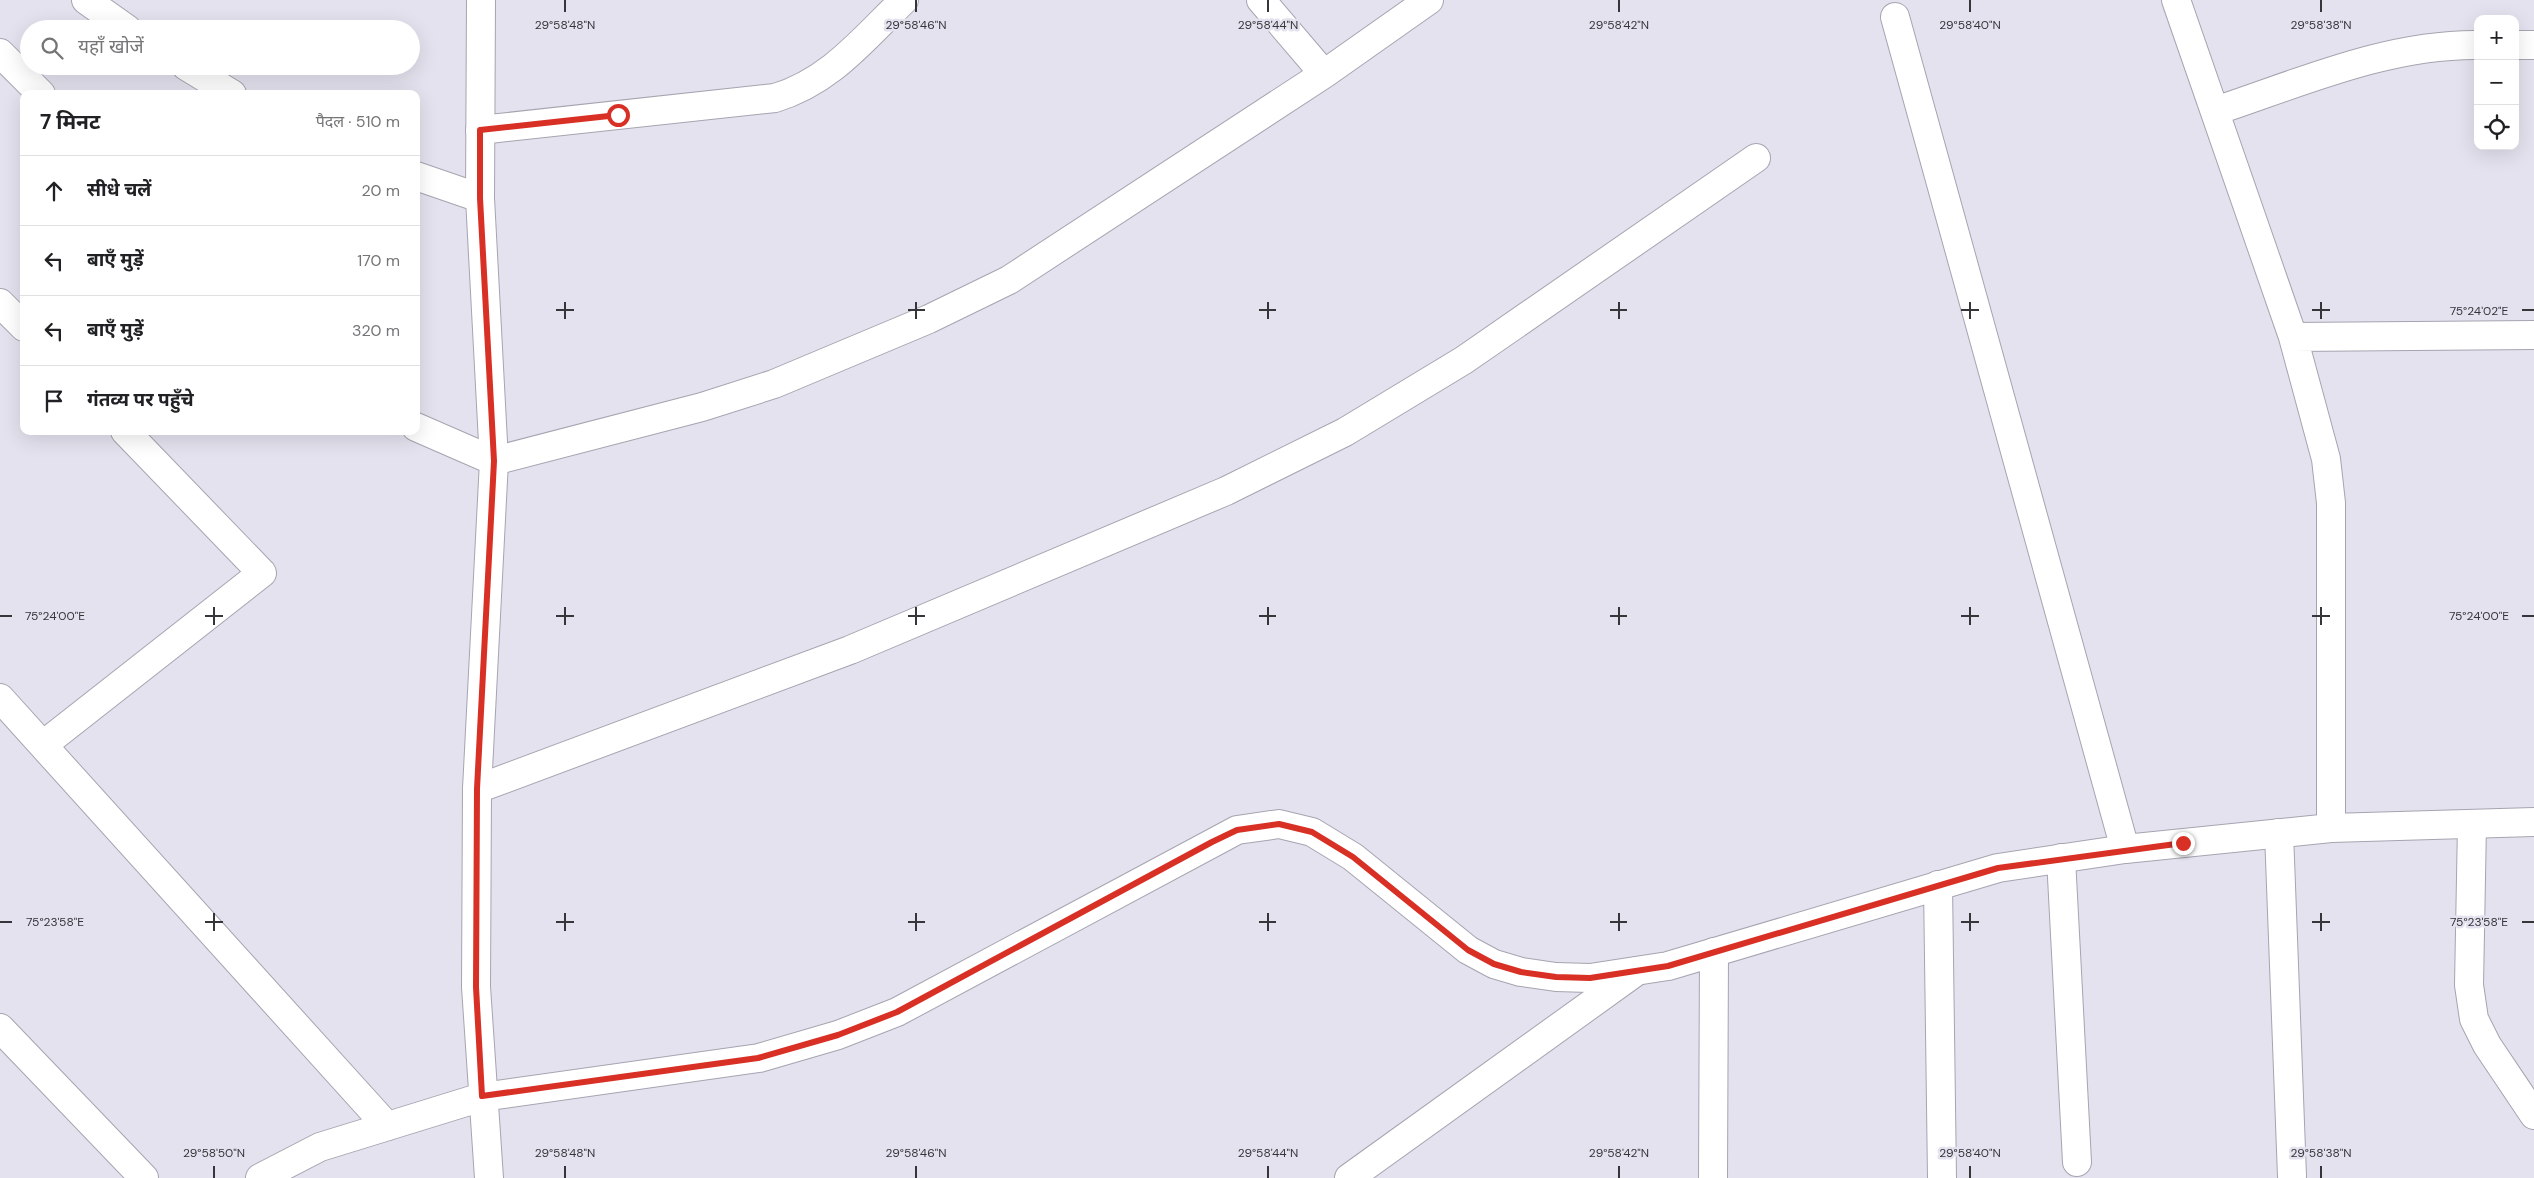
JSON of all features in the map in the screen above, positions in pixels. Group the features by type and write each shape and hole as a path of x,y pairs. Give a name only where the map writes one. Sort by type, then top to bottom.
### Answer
{"street":[{"path":"86,0 114,20"},
{"path":"481,0 480,198 494,461 477,789 476,987 489,1178"},
{"path":"480,130 775,98 797,91 819,79 904,0"},
{"path":"1261,0 1324,74"},
{"path":"420,429 494,461 702,408 774,384 929,319 1009,280 1324,74 1429,0"},
{"path":"2176,0 2294,337 2326,459 2331,503 2331,828"},
{"path":"1894,17 2125,849"},
{"path":"2215,111 2393,53 2426,48 2474,45"},
{"path":"2519,45 2534,45"},
{"path":"0,53 20,73"},
{"path":"22,75 37,90"},
{"path":"201,75 225,90"},
{"path":"477,789 850,650 1226,490 1345,432 1464,360 1756,158"},
{"path":"420,177 480,198"},
{"path":"0,303 20,323"},
{"path":"2294,337 2534,336"},
{"path":"43,745 262,572 129,435"},
{"path":"0,698 387,1126"},
{"path":"260,1178 320,1147 482,1096 758,1058 838,1035 897,1012 1237,830 1279,824 1312,832 1353,857 1468,950 1494,964 1521,972 1556,977 1590,978 1668,966 1998,868 2125,849 2331,828 2534,822"},
{"path":"2472,824 2469,985 2474,1019 2487,1045 2534,1115"},
{"path":"2279,833 2292,1176"},
{"path":"2062,858 2077,1162"},
{"path":"1938,885 1942,1178"},
{"path":"1713,1178 1714,952"},
{"path":"1349,1178 1637,971"},
{"path":"0,1028 144,1178"}],"route":[{"path":"618,115 480,130 480,198 494,461 477,789 476,987 482,1096 758,1058 838,1035 897,1012 1237,830 1279,824 1312,832 1353,857 1468,950 1494,964 1521,972 1556,977 1590,978 1668,966 1998,868 2125,849 2183,843"}]}
